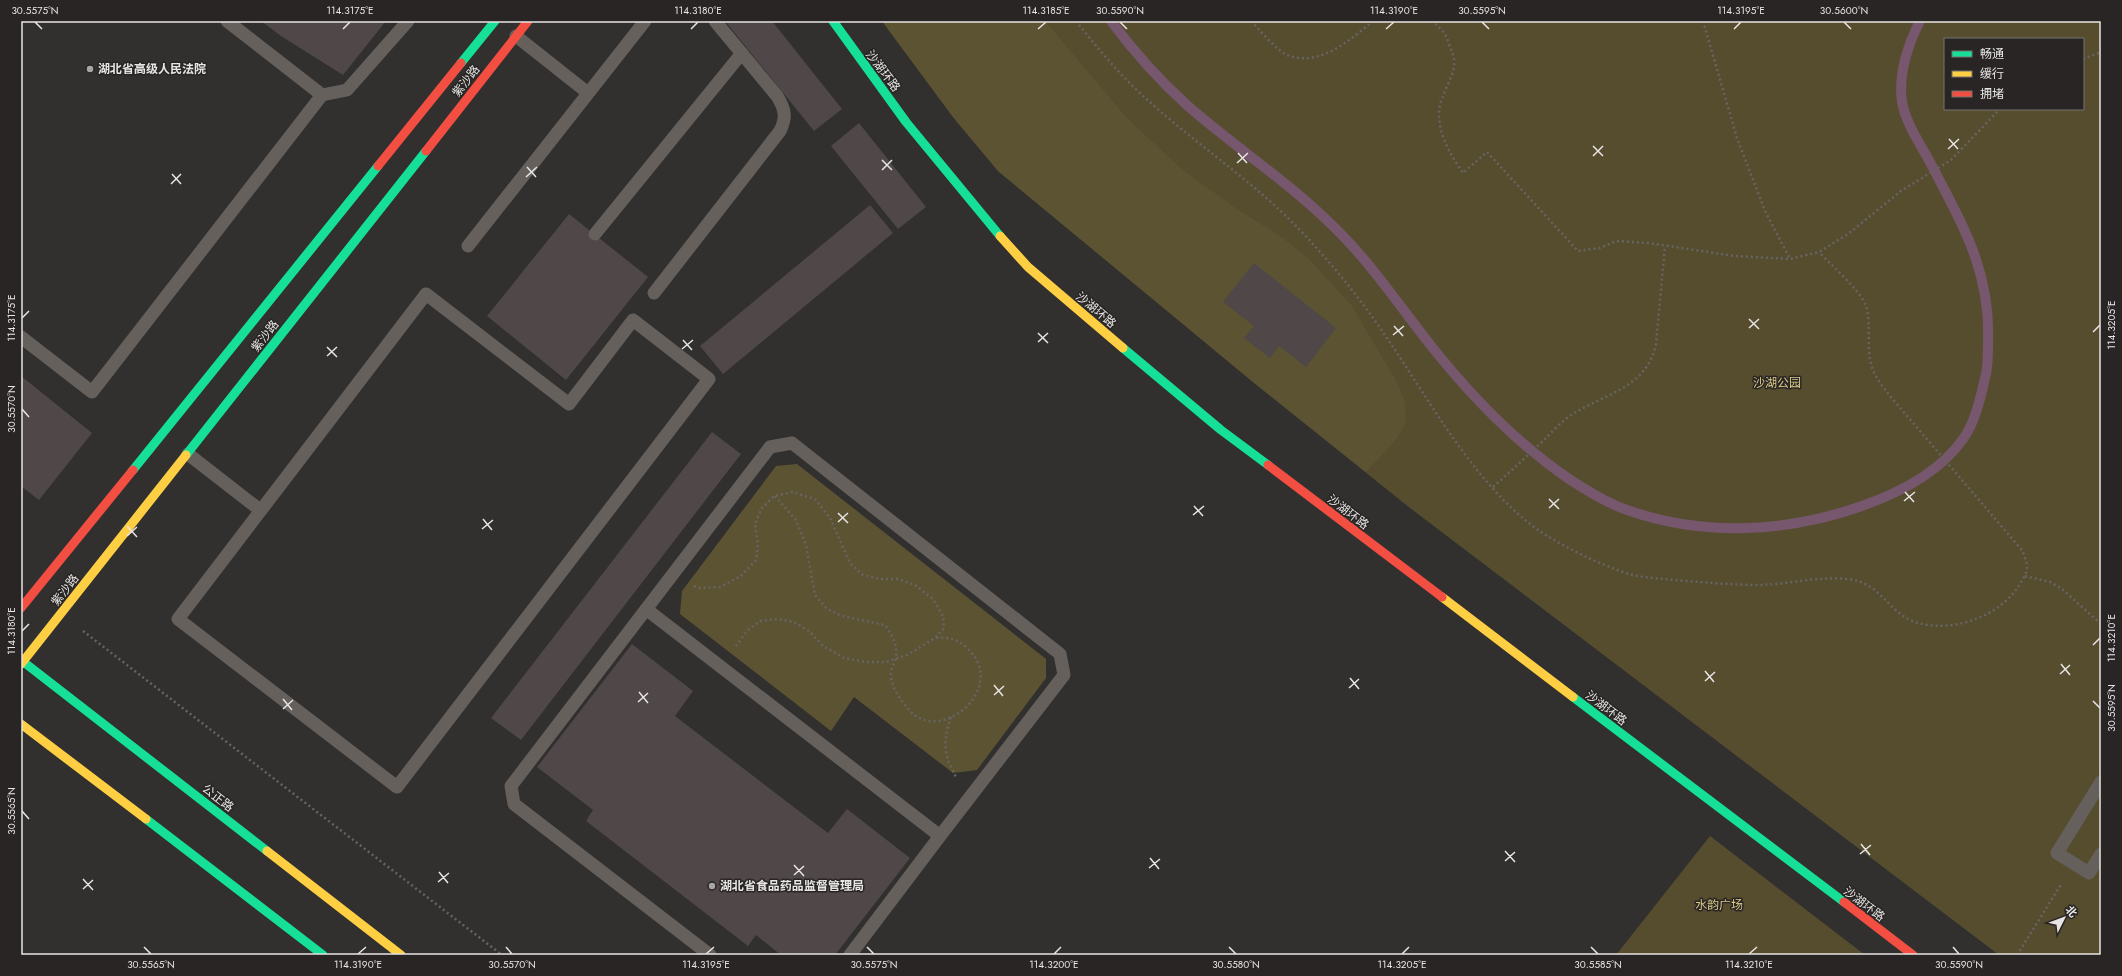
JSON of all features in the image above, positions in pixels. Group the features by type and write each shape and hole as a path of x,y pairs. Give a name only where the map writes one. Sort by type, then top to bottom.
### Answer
{"main road":[{"name":"紫沙路","path":"21,608 495,21"},
{"name":"紫沙路","path":"22,662 62,614 528,21"},
{"name":"沙湖环路","path":"833,21 858,59 906,122 984,218 1028,267 1062,298 1221,430 1913,955"},
{"name":"公正路","path":"22,662 401,955"},
{"path":"21,724 323,955"}],"lane":[{"path":"227,21 322,95"},
{"path":"21,337 92,392 322,95 346,90 408,21"},
{"path":"468,246 644,21"},
{"path":"654,293 780,131 786,120 784,108 777,96 715,21"},
{"path":"516,36 588,93"},
{"path":"595,234 742,53"},
{"path":"426,294 569,404 633,320 709,379 397,787 178,619 260,510 426,294"},
{"path":"710,955 514,804 511,786 770,447 792,443 1060,654 1064,674 850,955"},
{"path":"188,454 260,510"},
{"path":"646,608 940,836"},
{"path":"2101,782 2056,853 2089,873 2101,854"}],"path":[{"path":"1076,21 1123,75 1150,103 1261,194 1296,226 1357,296 1437,413 1493,487 1510,506 1543,533 1586,557 1632,575 1705,583 1762,585 1847,579 1863,582 1876,590 1904,618 1932,626 1961,624 1984,616 2010,598 2025,576 2027,567 2022,549 1890,396 1873,369 1865,304 1854,289 1819,252"},
{"path":"1251,21 1285,54 1310,59 1327,54 1374,21"},
{"path":"1430,21 1438,26 1446,35 1455,60 1442,97 1439,112 1444,141 1464,173 1487,152 1578,251 1600,248 1616,241 1735,256 1790,259 1819,252 1848,234 1901,191 1951,160 1999,110"},
{"path":"1703,21 1737,138 1765,211 1790,259"},
{"path":"2084,59 2101,52"},
{"path":"1493,487 1571,415 1618,393 1632,383 1646,369 1654,353 1656,344 1665,246"},
{"path":"673,573 699,588 720,587 741,576 756,560 758,544 755,525 761,510 774,496 792,492 815,499 830,518 850,563 863,575 880,579 898,579 915,585 933,599 944,616 944,628 936,638 907,656 886,662 866,662 844,658 824,646 809,631 794,622 777,619 760,621 748,630 720,666"},
{"path":"774,496 796,520 806,545 815,595 827,609 842,616 885,625 895,638 896,659 890,674 896,692 910,711 923,720 939,721 958,714 974,700 982,682 980,666 972,652 961,641 948,637 936,638"},
{"path":"2025,576 2050,582 2062,589 2101,624"},
{"path":"62,614 502,955"},
{"path":"951,716 944,738 948,758 968,800"},
{"path":"2017,955 2074,864"}],"green space":[{"name":"沙湖公园","path":"882,21 2101,21 2101,955 1999,955 1410,508 1253,382 998,171 953,117"},
{"name":"水韵广场","path":"1710,836 1865,955 1616,955"}],"shaded area":[{"path":"882,21 1045,21 1127,118 1183,170 1237,209 1283,238 1308,258 1352,306 1398,384 1405,402 1406,424 1395,441 1366,472 1253,382 998,171 953,117"},
{"path":"797,464 1046,659 1046,678 977,770 953,773 854,697 831,731 680,614 682,591 776,466"}],"building":[{"path":"261,21 386,21 343,75 281,36"},
{"path":"725,21 772,21 842,109 814,131"},
{"path":"859,123 926,207 898,229 831,146"},
{"path":"870,205 893,233 723,374 700,346"},
{"path":"569,214 648,277 566,380 487,316"},
{"path":"1254,263 1336,328 1306,367 1279,346 1270,358 1244,338 1254,326 1223,302"},
{"path":"21,376 92,433 39,500 21,486"},
{"path":"712,432 741,454 521,740 491,718"},
{"path":"632,644 693,691 675,716 828,833 847,809 910,858 835,955 781,955 756,935 748,946 586,821 593,810 537,767"}],"waterway":[{"path":"1111,21 1147,65 1177,96 1300,196 1335,228 1374,271 1447,366 1513,435 1569,479 1614,505 1659,519 1688,525 1717,528 1776,526 1805,521 1834,515 1890,495 1918,480 1943,462 1954,451 1968,432 1975,416 1986,374 1988,355 1988,318 1980,271 1964,229 1910,126 1902,102 1901,81 1905,60 1920,21"}],"traffic: fast":[{"path":"461,63 495,21"},
{"path":"833,21 906,122 1000,236"},
{"path":"186,455 426,151"},
{"path":"133,470 378,166"},
{"path":"1123,348 1221,430 1268,465"},
{"path":"21,660 267,851"},
{"path":"1573,697 1844,902"},
{"path":"146,819 323,955"}],"traffic: slow":[{"path":"1000,236 1028,267 1123,348"},
{"path":"21,664 186,455"},
{"path":"1442,597 1573,697"},
{"path":"21,724 146,819"},
{"path":"267,851 401,955"}],"traffic: jam":[{"path":"426,151 528,21"},
{"path":"378,166 461,63"},
{"path":"1268,465 1442,597"},
{"path":"21,608 133,470"},
{"path":"1844,902 1913,955"}],"place":[{"name":"湖北省高级人民法院","path":"90,69"},
{"name":"湖北省食品药品监督管理局","path":"712,886"}]}
